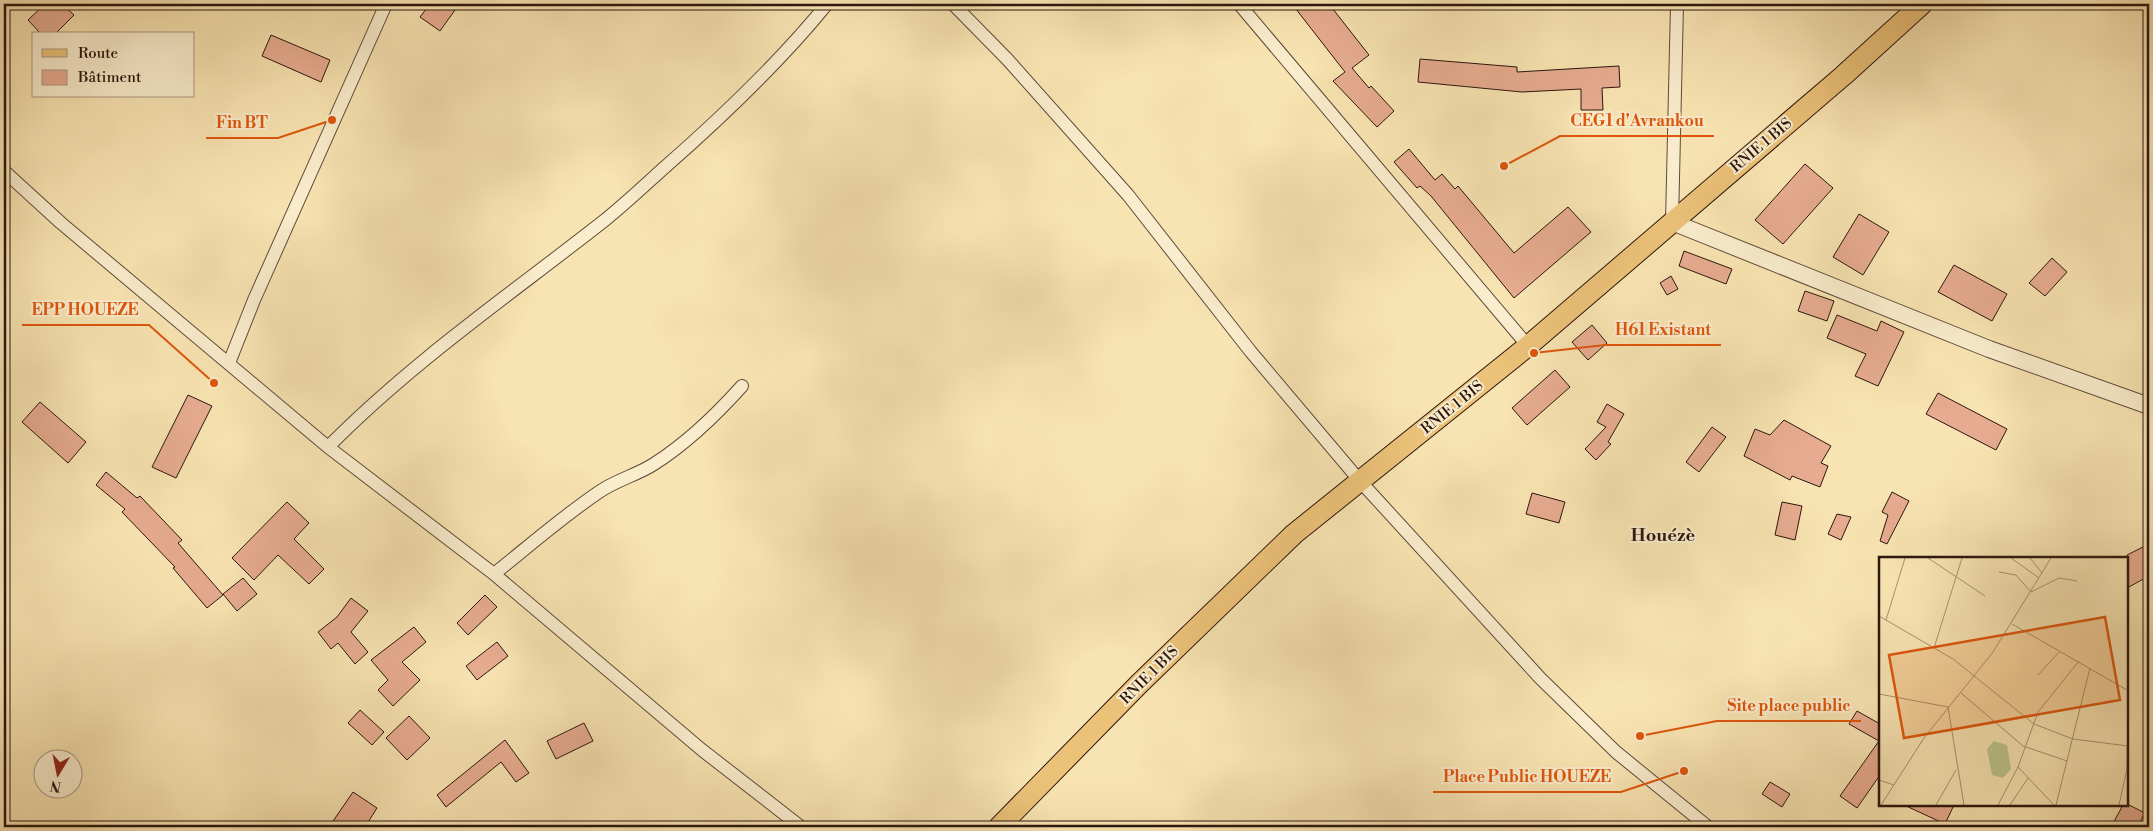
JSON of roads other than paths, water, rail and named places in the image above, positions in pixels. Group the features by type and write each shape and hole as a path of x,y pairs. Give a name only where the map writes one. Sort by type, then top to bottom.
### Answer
{"main road":[{"name":"RNIE 1 BIS","path":"999,827 1245,578 1294,534 1528,346 1844,75 1922,4"}],"street":[{"path":"229,364 254,300 386,4"},
{"path":"328,447 362,412 461,328 606,219 702,135 805,30 827,4"},
{"path":"953,4 1008,60 1128,195 1251,352 1360,481 1540,678 1616,752 1703,825"},
{"path":"1239,4 1528,346"},
{"path":"1677,4 1672,222 1989,349 2149,406"},
{"path":"4,171 61,223 328,447 494,574 702,750 801,827"},
{"path":"494,574 602,490 654,465 714,417 742,386"}],"place":[{"name":"Fin BT","path":"332,120"},
{"name":"CEG1 d'Avrankou","path":"1504,166"},
{"name":"H61 Existant","path":"1534,353"},
{"name":"EPP HOUEZE","path":"214,383"},
{"name":"Site place public","path":"1640,736"},
{"name":"Place Public HOUEZE","path":"1684,771"}],"district":[{"name":"Houézè","path":"1663,535"}]}
